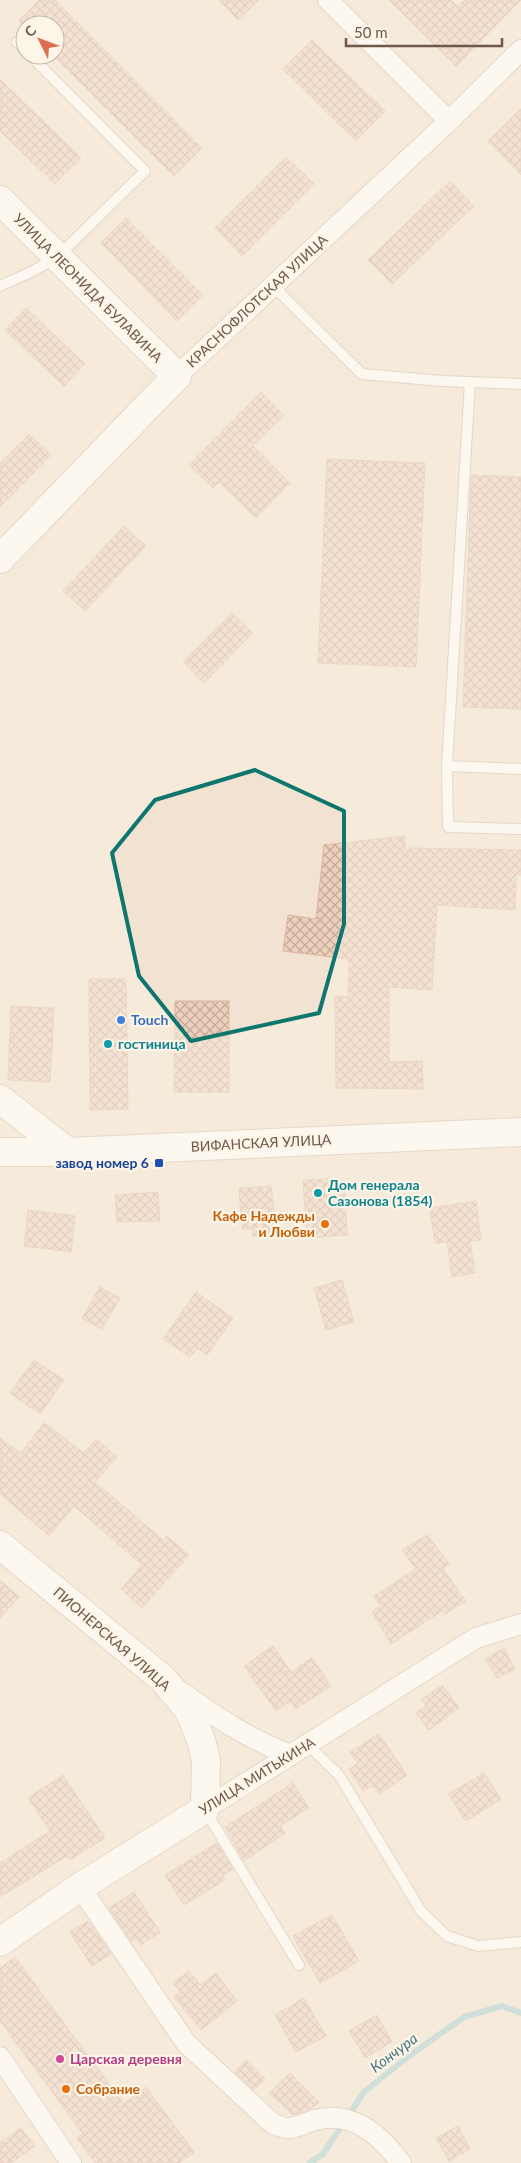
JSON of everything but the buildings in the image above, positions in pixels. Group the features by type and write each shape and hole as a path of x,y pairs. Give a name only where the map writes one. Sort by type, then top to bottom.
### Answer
{"street":[{"path":"328,0 449,121"},
{"name":"КРАСНОФЛОТСКАЯ УЛИЦА","path":"0,559 177,376 449,121 521,50"},
{"name":"УЛИЦА ЛЕОНИДА БУЛАВИНА","path":"0,200 56,258 177,376"},
{"path":"0,1098 68,1152"},
{"name":"ВИФАНСКАЯ УЛИЦА","path":"0,1152 68,1152 521,1132"},
{"name":"ПИОНЕРСКАЯ УЛИЦА","path":"0,1545 163,1679 188,1710 201,1740 206,1760 205,1809"},
{"name":"УЛИЦА МИТЬКИНА","path":"0,1942 80,1887 476,1638 521,1624"},
{"path":"163,1679 239,1731 263,1745 291,1755"},
{"path":"80,1887 186,2043 266,2118 283,2129 292,2129 329,2117 357,2123 372,2130 401,2163"},
{"path":"0,2057 71,2163"}],"lane":[{"path":"0,286 32,272 56,258 145,171 40,65"},
{"path":"273,286 362,374 521,384"},
{"path":"470,382 447,766 448,827 521,828"},
{"path":"447,766 521,769"},
{"path":"308,1745 339,1775 421,1911 447,1936 478,1946 521,1942"},
{"path":"205,1809 299,1965"}],"highlighted area":[{"path":"255,770 344,811 344,924 319,1013 191,1041 139,976 112,853 155,800"}],"shaded area":[{"path":"0,0 521,0 521,2163 0,2163"}],"waterway":[{"name":"Кончура","path":"310,2163 323,2154 364,2092 409,2056 464,2017 502,2006 521,2013"}],"place":[{"name":"Touch","path":"121,1020"},
{"name":"гостиница","path":"108,1044"},
{"name":"завод номер 6","path":"159,1163"},
{"name":"Дом генерала Сазонова (1854)","path":"318,1193"},
{"name":"Кафе Надежды и Любви","path":"325,1224"},
{"name":"Царская деревня","path":"60,2059"},
{"name":"Собрание","path":"66,2089"}]}
